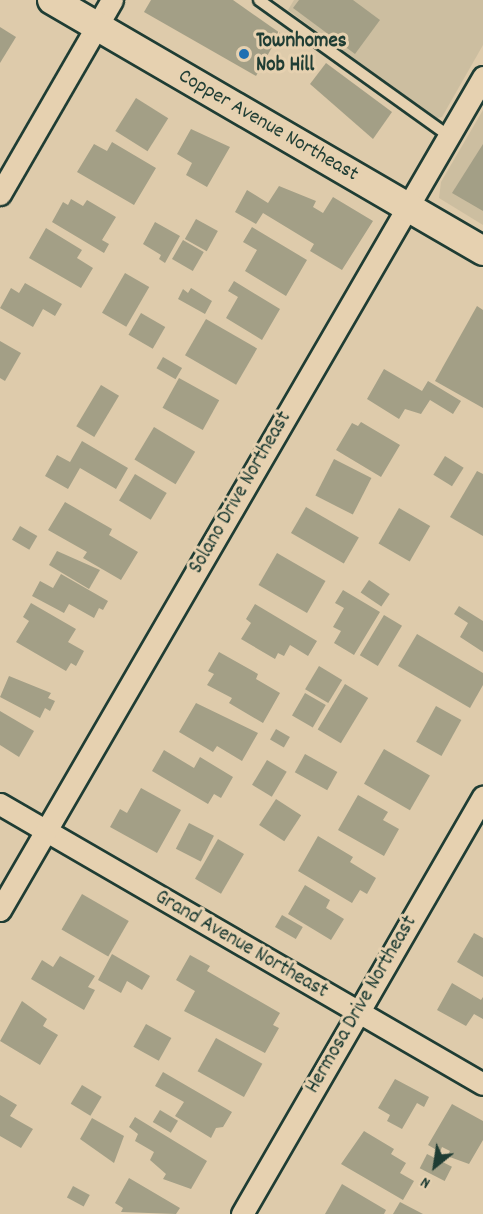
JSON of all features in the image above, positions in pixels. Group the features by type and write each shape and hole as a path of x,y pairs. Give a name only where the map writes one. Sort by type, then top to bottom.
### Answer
{"street":[{"name":"Copper Avenue Northeast","path":"52,0 483,251"},
{"path":"0,194 112,0"},
{"name":"Solano Drive Northeast","path":"0,910 483,77"},
{"name":"Hermosa Drive Northeast","path":"242,1214 483,797"},
{"name":"Grand Avenue Northeast","path":"0,804 483,1084"}],"lane":[{"path":"260,0 449,136"}],"shaded area":[{"path":"294,0 483,0 483,45 442,117 434,119 288,10"},
{"path":"483,110 483,225 439,198 441,182"}],"building":[{"name":"Townhomes Nob Hill","path":"151,0 233,0 280,33 256,76 144,12"},
{"path":"299,0 353,0 380,20 355,54 293,8"},
{"path":"0,27 16,37 0,63"},
{"path":"326,63 392,112 373,139 310,84"},
{"path":"136,98 168,118 148,151 115,131"},
{"path":"191,129 230,147 207,187 186,175 192,163 177,154"},
{"path":"112,142 156,168 134,205 77,172 94,144 107,151"},
{"path":"483,144 483,211 452,193"},
{"path":"279,186 316,201 313,207 323,213 333,197 373,221 342,270 310,251 314,244 263,213 256,224 235,212 247,190 268,203"},
{"path":"71,199 83,206 87,200 116,217 102,240 109,244 104,253 52,222 63,202 68,205"},
{"path":"196,219 218,231 207,251 185,239"},
{"path":"155,222 180,236 165,263 159,259 161,255 143,244"},
{"path":"252,227 307,260 286,296 245,271 257,250 243,242"},
{"path":"46,228 82,250 77,258 93,268 81,288 29,258"},
{"path":"183,240 204,252 193,271 172,259"},
{"path":"125,273 149,287 126,327 102,313"},
{"path":"234,281 280,309 262,340 226,318 238,297 228,291"},
{"path":"25,283 62,304 55,316 43,309 33,327 0,308 11,288 19,293"},
{"path":"191,288 212,301 205,314 178,299 183,289 188,293"},
{"path":"477,306 483,310 483,408 435,381"},
{"path":"141,313 165,327 153,349 128,335"},
{"path":"206,319 257,348 236,385 185,355"},
{"path":"0,341 21,353 5,381 0,378"},
{"path":"163,357 182,368 176,379 156,368"},
{"path":"384,369 422,391 428,381 461,401 453,414 430,400 421,414 405,409 399,419 367,399"},
{"path":"179,378 219,400 203,430 163,408"},
{"path":"101,385 119,396 94,437 76,426"},
{"path":"361,422 400,445 381,477 336,450 352,423 358,426"},
{"path":"154,427 195,452 176,484 134,460"},
{"path":"82,441 128,468 116,489 80,468 68,489 45,476 57,455 70,462"},
{"path":"445,456 464,468 452,486 433,475"},
{"path":"334,459 371,478 353,515 315,496"},
{"path":"477,471 483,474 483,536 450,517"},
{"path":"135,474 167,493 151,520 119,501"},
{"path":"65,502 112,529 109,535 138,552 121,580 83,558 87,552 48,530"},
{"path":"306,507 359,538 344,563 291,533"},
{"path":"399,508 430,526 410,562 378,544"},
{"path":"20,526 37,536 29,550 12,540"},
{"path":"57,551 100,570 89,589 49,565"},
{"path":"277,553 325,581 307,613 258,585"},
{"path":"61,574 108,601 103,610 99,608 94,618 69,604 64,613 32,596 40,581 53,588"},
{"path":"369,580 390,594 381,606 361,592"},
{"path":"343,590 380,612 354,655 334,643 341,631 333,627 344,608 335,603"},
{"path":"31,603 76,629 68,642 84,651 76,666 71,663 66,671 16,642 29,621 23,617"},
{"path":"255,604 317,641 308,656 290,645 284,656 278,653 275,659 241,639 251,623 246,619"},
{"path":"459,606 483,621 483,652 460,637 468,623 454,614"},
{"path":"384,615 402,626 378,666 360,655"},
{"path":"417,634 483,673 483,685 470,708 398,666"},
{"path":"219,652 258,674 256,679 280,693 263,723 229,703 232,698 207,685 214,674 208,671"},
{"path":"319,666 342,680 328,703 305,689"},
{"path":"9,676 51,693 48,698 55,701 50,711 45,708 40,718 0,697"},
{"path":"345,684 368,698 341,743 318,729"},
{"path":"305,693 326,705 313,728 292,716"},
{"path":"196,703 258,733 242,761 217,746 213,752 179,732"},
{"path":"436,706 461,720 441,756 416,742"},
{"path":"0,711 34,731 19,757 0,745"},
{"path":"276,729 290,737 284,747 270,739"},
{"path":"384,749 430,776 410,810 364,784"},
{"path":"164,750 194,768 200,757 233,777 221,798 214,794 208,804 152,771"},
{"path":"305,754 337,772 327,790 295,772"},
{"path":"267,760 287,772 272,797 252,785"},
{"path":"141,788 181,810 157,853 110,827 120,809 127,813"},
{"path":"358,795 388,812 383,820 399,829 384,856 338,830"},
{"path":"276,799 301,815 284,841 259,825"},
{"path":"189,823 214,836 201,862 176,849"},
{"path":"318,836 353,857 350,862 376,878 367,894 360,890 352,903 298,871"},
{"path":"218,839 244,854 221,894 195,879"},
{"path":"305,885 330,900 326,908 344,919 331,940 288,914"},
{"path":"82,894 129,921 108,957 62,930"},
{"path":"282,915 303,927 296,939 275,927"},
{"path":"474,933 483,938 483,977 457,962"},
{"path":"112,954 150,976 142,990 127,981 121,993 98,980"},
{"path":"190,955 210,966 207,971 280,1013 273,1025 279,1028 265,1053 184,1011 195,991 176,980"},
{"path":"60,956 95,976 88,987 95,990 84,1010 31,979 42,960 53,967"},
{"path":"452,983 481,1000 483,997 483,1019 474,1014 466,1026 437,1010"},
{"path":"22,1001 47,1019 43,1026 58,1035 40,1065 0,1041"},
{"path":"146,1024 171,1038 159,1061 133,1047"},
{"path":"216,1038 262,1064 244,1097 198,1071"},
{"path":"163,1072 232,1112 223,1127 216,1128 211,1138 175,1116 184,1102 155,1086"},
{"path":"395,1079 429,1097 424,1107 417,1103 402,1129 387,1121 390,1115 378,1108"},
{"path":"82,1085 102,1097 90,1116 71,1104"},
{"path":"0,1095 17,1105 10,1116 33,1129 21,1148 0,1136"},
{"path":"452,1104 483,1121 483,1140 469,1164 447,1156 450,1151 442,1147 440,1152 428,1145"},
{"path":"160,1110 178,1121 171,1133 153,1122"},
{"path":"135,1117 207,1161 191,1189 163,1179 166,1174 150,1160 154,1152 135,1141 138,1134 129,1127"},
{"path":"92,1118 124,1136 114,1163 80,1139"},
{"path":"364,1131 394,1149 391,1154 406,1163 400,1173 414,1181 403,1200 341,1164"},
{"path":"427,1154 452,1167 445,1181 420,1168"},
{"path":"129,1178 180,1208 176,1214 121,1212 123,1208 115,1203"},
{"path":"342,1184 386,1210 384,1214 325,1214"},
{"path":"73,1186 90,1195 84,1206 67,1197"},
{"path":"400,1202 423,1214 393,1214"}],"place":[{"name":"Townhomes Nob Hill","path":"244,54"}]}
